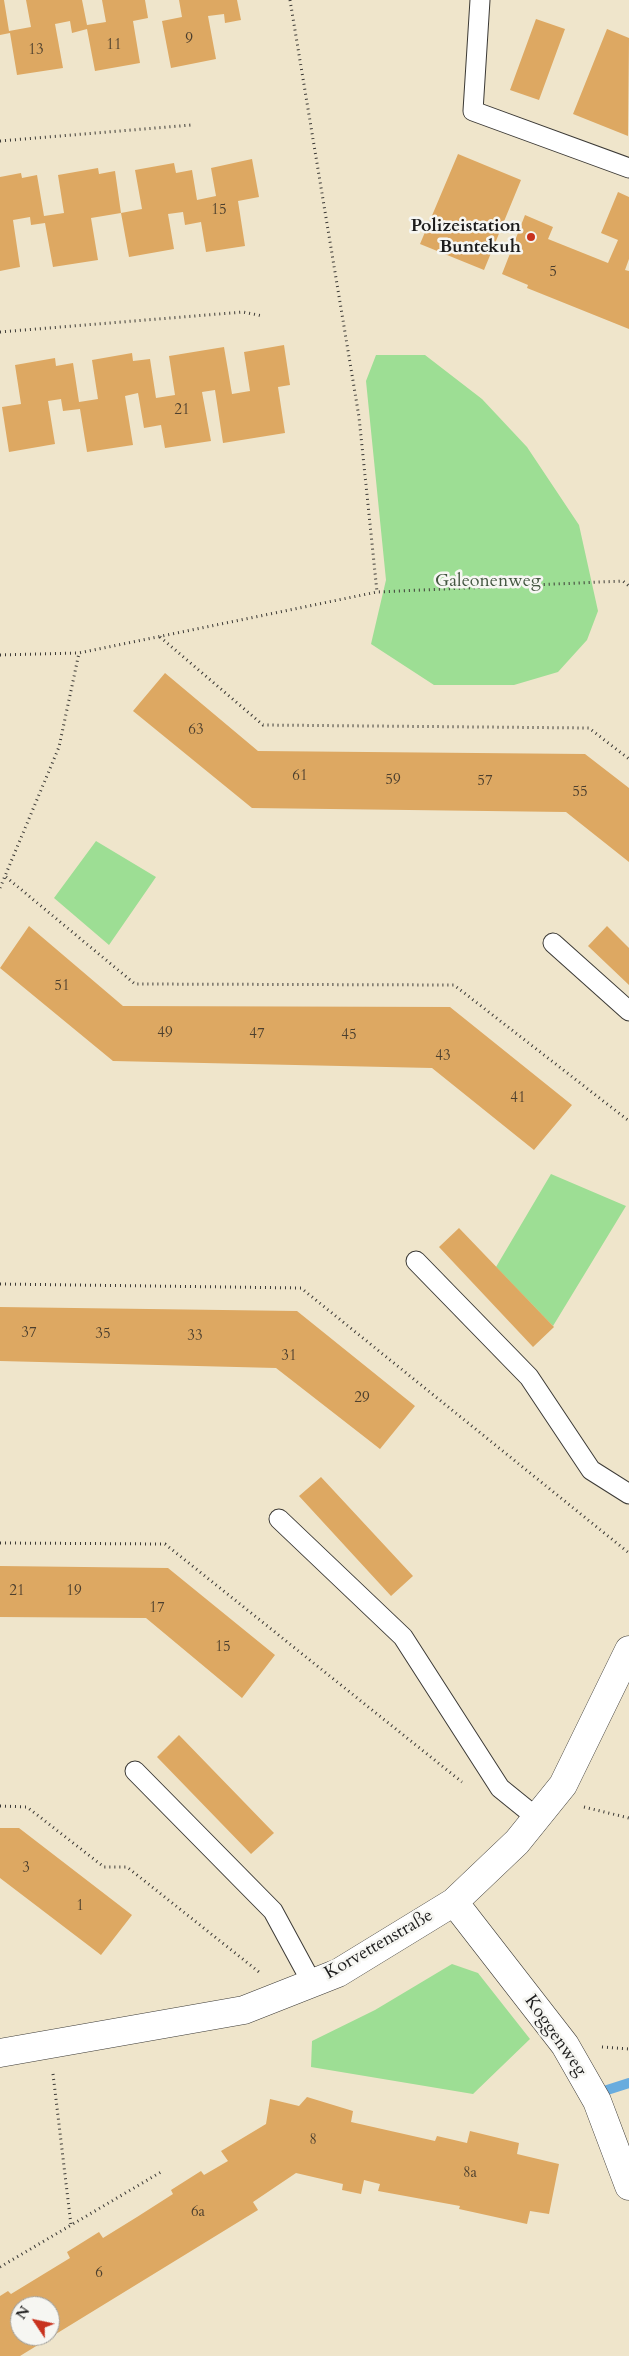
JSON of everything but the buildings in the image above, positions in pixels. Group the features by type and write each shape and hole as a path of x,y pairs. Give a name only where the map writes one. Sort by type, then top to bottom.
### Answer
{"street":[{"name":"Korvettenstraße","path":"0,2053 244,2010 338,1972 454,1902 517,1842 563,1785 629,1650"},
{"name":"Koggenweg","path":"454,1902 565,2045 597,2101 629,2186"}],"lane":[{"path":"480,0 473,111 629,168"},
{"path":"553,943 629,1011"},
{"path":"416,1261 529,1377 591,1470 629,1494"},
{"path":"279,1519 403,1636 500,1788 544,1808"},
{"path":"135,1770 272,1911 312,1983"}],"path":[{"path":"290,0 359,418 377,592"},
{"path":"0,140 190,125"},
{"path":"0,332 243,312 263,316"},
{"path":"0,655 80,653 377,592 623,582 629,586"},
{"path":"160,637 263,724 589,728 629,759"},
{"path":"0,888 59,747 80,653"},
{"path":"6,877 135,984 454,985 629,1121"},
{"path":"0,1284 301,1288 629,1553"},
{"path":"0,1543 164,1544 464,1784"},
{"path":"0,1806 27,1807 104,1867 127,1867 257,1969 278,1996"},
{"path":"544,1808 629,1818"},
{"path":"49,2044 71,2225"},
{"path":"0,2267 161,2172"}],"green space":[{"name":"Galeonenweg","path":"376,355 425,355 482,399 527,447 579,525 598,611 587,640 558,672 514,685 434,685 371,644 386,580 366,381"},
{"path":"96,841 156,877 109,945 54,898"},
{"path":"551,1174 626,1206 553,1326 496,1267"},
{"path":"452,1964 478,1973 530,2039 473,2094 311,2067 312,2041 375,2010"}],"waterway":[{"path":"604,2091 629,2083"}],"place":[{"name":"Polizeistation Buntekuh","path":"531,237"}]}
